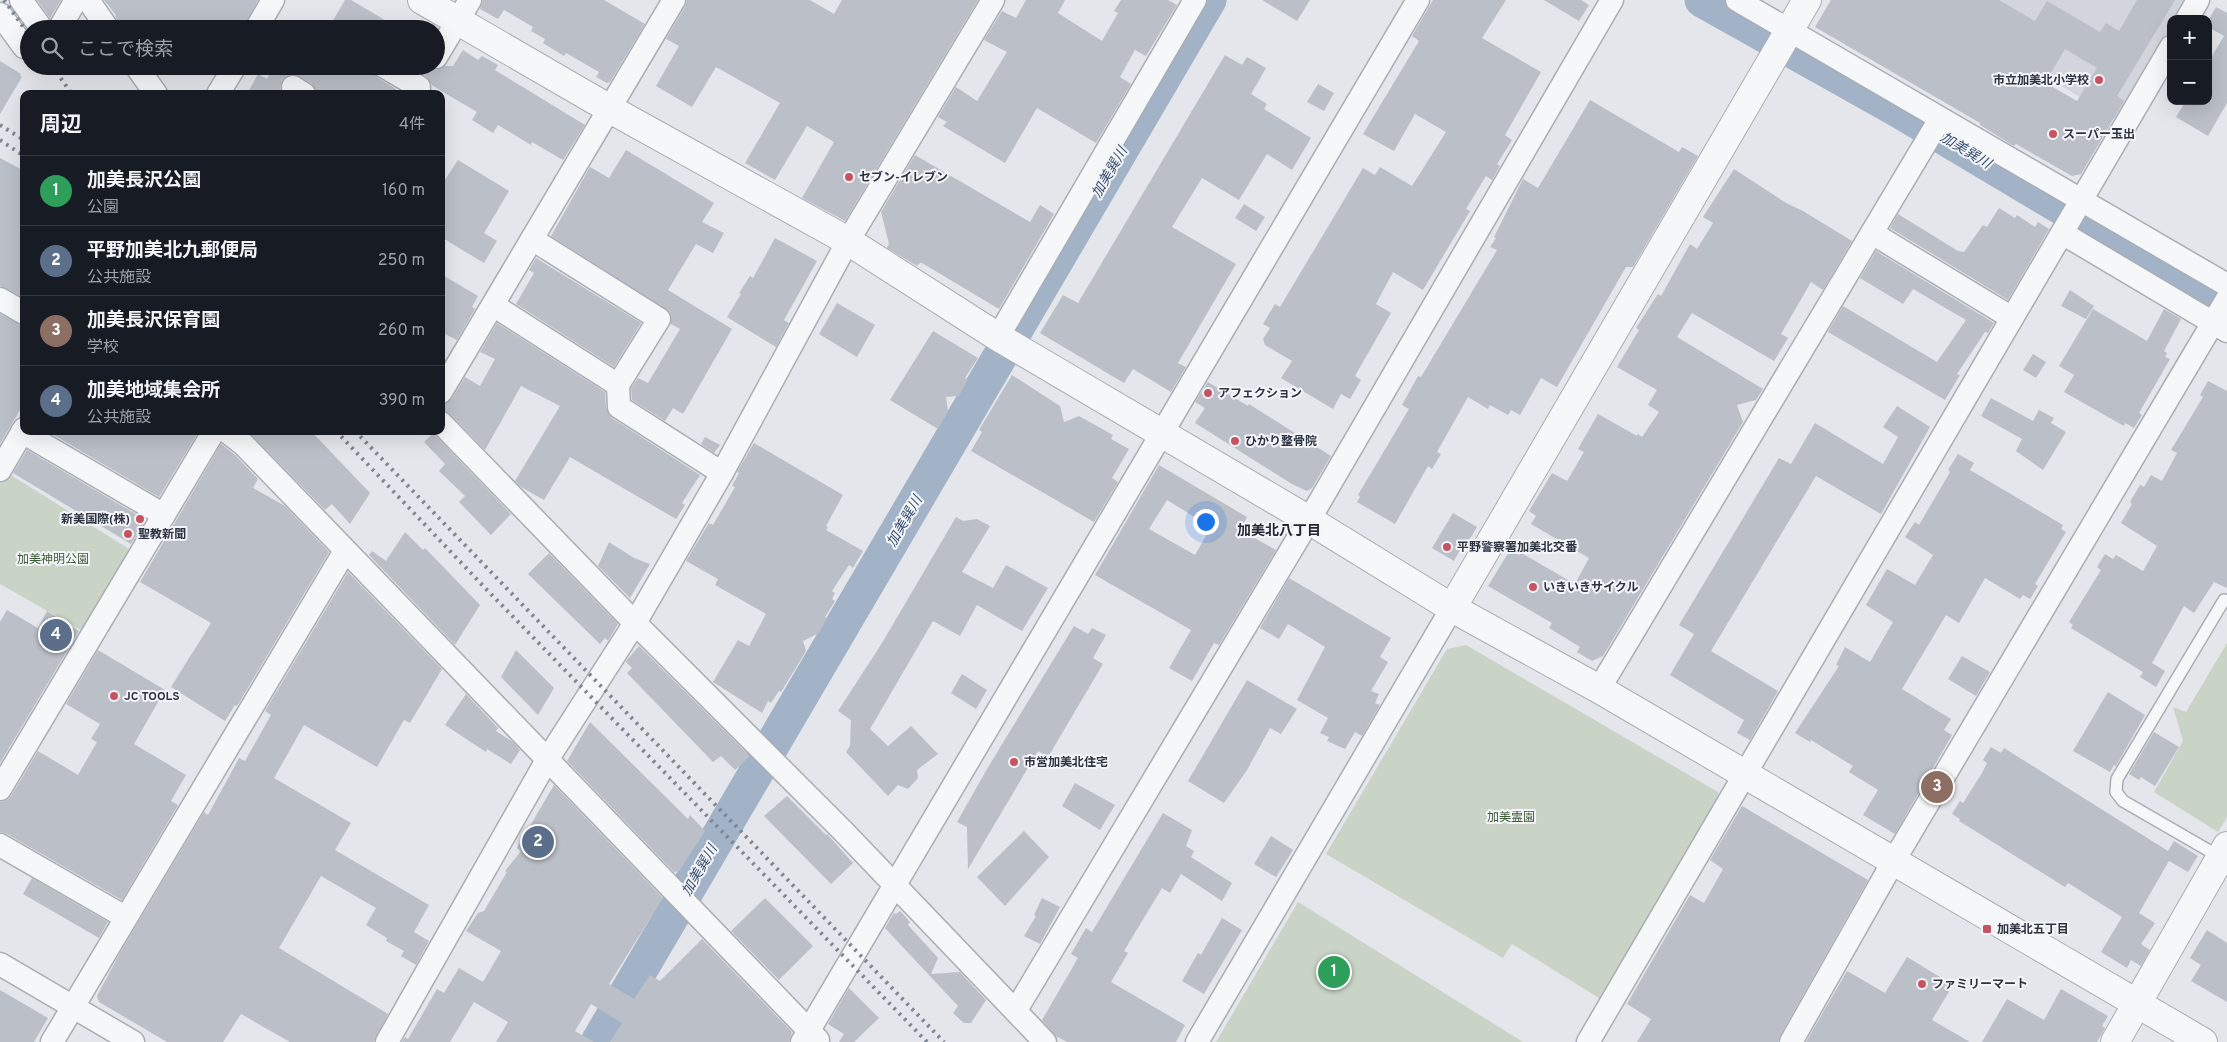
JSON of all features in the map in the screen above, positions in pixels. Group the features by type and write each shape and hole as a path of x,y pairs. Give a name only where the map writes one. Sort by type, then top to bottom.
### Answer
{"street":[{"path":"21,0 35,20"},
{"path":"64,20 76,0"},
{"path":"88,0 102,20"},
{"path":"261,20 273,0"},
{"path":"422,0 464,10 610,109 848,241 1006,341 1309,520 1452,608 1745,774 2203,1042"},
{"path":"445,385 674,0"},
{"path":"387,1042 547,760 635,623 722,473 848,241 993,0"},
{"path":"1006,341 1195,0"},
{"path":"231,435 244,445 682,899 810,1038 893,885 1163,434 1418,0"},
{"path":"1016,1010 1309,520 1612,0"},
{"path":"1737,0 1784,39 1940,119 2227,285"},
{"path":"1197,1042 1807,0"},
{"path":"2189,15 2198,0"},
{"path":"445,42 464,10"},
{"path":"0,14 20,42"},
{"path":"1588,1042 2167,54"},
{"path":"142,75 153,90"},
{"path":"220,90 229,75"},
{"path":"396,75 417,90 426,75"},
{"path":"1599,690 1940,119"},
{"path":"1791,1042 1893,862 2221,317 2064,230"},
{"path":"1872,233 2012,318"},
{"path":"532,239 659,319 618,385 619,407 722,473"},
{"path":"0,298 20,310"},
{"path":"493,305 618,385"},
{"path":"445,427 635,623 844,832 1045,1042"},
{"path":"0,470 20,435"},
{"path":"31,435 164,515"},
{"path":"0,789 8,758 164,515 212,435"},
{"path":"52,1042 345,551"},
{"path":"0,845 125,917"},
{"path":"2114,1042 2224,852"},
{"path":"0,964 132,1042"}],"lane":[{"path":"2224,852 2123,801 2116,792 2117,779 2122,770 2224,600 2227,601"}],"shaded area":[{"name":"市立加美北小学校","path":"1890,0 2194,0 2185,15 2167,15 2167,46 2121,122 1962,25"}],"green space":[{"name":"加美神明公園","path":"6,472 134,552 86,633 0,584 0,483"},
{"path":"2227,643 2227,817 2218,832 2154,792 2183,741 2173,707 2186,712"},
{"name":"加美霊園","path":"1466,645 1718,792 1719,800 1602,1000 1512,944 1503,958 1326,854 1447,649"},
{"path":"1298,902 1523,1042 1216,1042"}],"building":[{"path":"37,0 61,0 50,18"},
{"path":"104,0 258,0 248,20 117,20 116,15"},
{"path":"345,0 351,0 385,20 333,20"},
{"path":"483,0 604,0 645,24 610,82 607,83 596,77 599,72 566,53 564,56 543,43 545,39 531,31 533,27 504,10 498,19 480,9"},
{"path":"687,0 810,0 834,14 842,0 978,0 845,221 802,198 834,142 807,126 775,180 745,163 780,103 716,67 692,107 656,86 679,46 666,39 685,7"},
{"path":"1026,0 1065,0 1058,13 1102,41 1118,13 1114,11 1121,0 1168,0 1177,5 1146,56 1135,50 1120,77 1131,84 1096,143 1037,108 1005,163 943,126 947,122 938,117 956,87 977,101 1007,52 984,40 1002,11 1016,18"},
{"path":"1262,0 1310,0 1297,21"},
{"path":"1433,0 1506,0 1482,38 1541,72 1505,135 1512,140 1497,164 1500,166 1492,180 1486,176 1466,209 1470,211 1423,290 1393,272 1376,304 1391,313 1355,376 1361,380 1350,399 1341,394 1333,409 1281,378 1292,361 1265,345 1263,339 1270,328 1263,324 1275,304 1280,307 1363,168 1375,175 1380,167 1412,186 1446,132 1415,114 1394,151 1363,134 1419,41 1412,36"},
{"path":"1544,0 1581,0 1589,5 1579,21"},
{"path":"1831,0 1999,0 2035,21 2047,1 2100,32 2106,23 2119,31 2137,0 2175,0 2117,96 2124,101 2081,174 2072,176 2016,144 2014,146 1980,125 1980,123 1815,27","holes":["2065,49 2097,68 2077,101 2051,86 2054,82 2048,78"]},
{"path":"2216,7 2227,13 2227,103 2208,136 2176,117 2184,105 2212,105 2212,56 2224,36 2212,29 2211,15"},
{"path":"463,50 478,60 482,56 498,65 495,70 585,125 563,160 532,142 531,145 498,125 493,133 472,120 477,112 445,93 445,90 440,90 433,86 424,75 445,75 445,66 453,66"},
{"path":"1225,55 1242,65 1247,57 1266,68 1251,94 1267,104 1264,109 1311,138 1292,170 1267,154 1239,200 1202,178 1172,227 1236,264 1178,363 1186,367 1171,392 1133,369 1124,383 1040,333 1063,295 1078,303"},
{"path":"0,61 20,73 22,77 0,114"},
{"path":"257,75 267,79 269,75 290,75 282,80 281,90 249,90"},
{"path":"295,75 375,75 396,89 315,90 311,83"},
{"path":"1318,84 1334,93 1324,111 1307,102"},
{"path":"1590,100 1679,152 1682,147 1698,156 1633,267 1626,267 1557,387 1541,378 1520,415 1511,410 1508,415 1490,405 1488,409 1468,397 1437,452 1441,454 1432,469 1428,466 1395,524 1357,502 1360,497 1358,495 1409,409 1402,405 1418,376 1421,377 1497,250 1490,247 1523,179 1538,188"},
{"path":"626,150 714,203 702,222 724,233 713,253 696,244 668,290 732,329 683,414 673,408 665,421 632,400 631,388 638,378 648,383 680,329 671,324 670,312 551,236 590,167 609,178"},
{"path":"915,155 1030,222 1040,205 1054,214 999,309 922,263 917,266 887,248 889,244 881,212"},
{"path":"0,158 20,169 20,296 0,286"},
{"path":"458,160 509,191 484,233 497,241 484,263 445,239 445,180"},
{"path":"1734,169 1786,203 1803,211 1852,241 1823,290 1811,282 1781,334 1788,338 1774,361 1692,313 1677,337 1763,389 1756,400 1737,405 1743,422 1603,656 1592,661 1577,652 1580,647 1549,628 1552,623 1488,586 1510,550 1516,550 1575,584 1589,558 1531,524 1536,516 1529,511 1552,473 1567,481 1584,452 1578,449 1598,414 1642,437 1659,412 1648,405 1657,390 1617,367 1639,330 1636,328 1658,294 1661,296 1690,244 1697,249 1713,223 1703,217"},
{"path":"1244,204 1265,217 1256,231 1235,218"},
{"path":"1999,208 2015,218 2017,215 2035,227 2038,222 2049,229 2008,300 1890,228 1898,214 1958,251 1964,252 1983,225 1987,227"},
{"path":"775,238 817,261 784,320 789,323 776,347 727,317 741,294 739,293 750,276 753,278"},
{"path":"1876,251 1994,323 1988,333 1985,332 1957,374 1960,375 1945,400 1828,332 1843,306 1937,362 1966,320 1913,289 1903,304 1860,278"},
{"path":"536,258 641,323 614,367 516,304 534,273 529,270"},
{"path":"445,276 478,296 472,307 475,309 457,340 445,334"},
{"path":"2070,290 2094,306 2086,319 2061,306"},
{"path":"837,303 875,325 857,357 819,334"},
{"path":"2093,309 2147,341 2164,309 2181,319 2164,351 2167,353 2165,357 2170,359 2139,413 2142,415 2134,428 2125,423 2124,426 2064,392 2074,375 2059,366"},
{"path":"0,314 20,324 20,410 0,444"},
{"path":"497,323 605,392 606,408 612,418 700,475 682,503 685,505 676,519 570,457 544,500 521,487 515,481 560,406 521,386 485,450 450,414 445,412 445,403 452,399 465,377 480,386 495,359 480,352"},
{"path":"933,331 978,358 965,378 968,379 959,396 946,397 948,411 938,429 890,400"},
{"path":"2033,354 2046,362 2036,378 2023,370"},
{"path":"1012,375 1060,406 1064,422 1079,416 1113,435 1111,439 1129,449 1112,478 1118,482 1094,522 971,451 982,432 979,430"},
{"path":"2208,381 2227,391 2227,588 2214,582 2194,613 2184,606 2152,663 2165,671 2156,687 2140,677 2143,672 2071,628 2073,625 2069,622 2101,570 2097,567 2105,554 2113,559 2116,555 2143,571 2157,546 2121,523 2140,485 2144,487 2151,475 2162,481 2177,453 2171,450 2203,397 2200,395"},
{"path":"1208,382 1248,406 1249,404 1331,456 1312,488 1307,491 1292,484 1195,423 1205,408 1195,402"},
{"path":"1991,398 2033,421 2039,410 2054,418 2051,423 2066,432 2043,470 2016,451 2022,439 1981,416"},
{"path":"1897,406 1930,427 1881,514 1816,476 1711,651 1778,691 1750,740 1737,733 1744,720 1670,675 1694,634 1679,625 1779,458 1791,464 1815,423 1883,464 1898,437 1883,427"},
{"path":"54,435 197,435 159,497"},
{"path":"252,435 315,435 370,493 350,524 332,504 325,510"},
{"path":"431,435 435,435 511,514 491,535 459,502 465,496 439,471 445,464 424,442"},
{"path":"705,437 720,445 714,453 701,444"},
{"path":"754,443 843,495 826,526 828,527 826,530 863,551 853,568 849,565 832,591 835,593 832,599 835,601 825,617 827,618 819,633 803,641 806,651 781,692 779,691 771,703 768,701 762,713 713,682 738,640 749,646 766,614 715,585 718,579 686,561 709,523 713,525 735,487 732,486 739,473 737,472"},
{"path":"221,444 235,455 258,479 253,488 285,506 329,552 237,706 235,705 225,721 171,687 211,623 140,582"},
{"path":"27,450 146,520 131,544 13,473"},
{"path":"1958,454 1974,463 1970,470 2063,525 2061,529 2066,532 2035,584 2038,586 2030,599 2023,595 2020,599 1985,578 1959,623 1946,615 1902,689 1951,719 1944,730 1952,735 1895,834 1863,815 1878,790 1849,772 1853,766 1811,740 1810,742 1795,733 1839,666 1836,665 1845,647 1870,662 1893,622 1866,605 1887,569 1915,585 1933,555 1905,537 1915,522 1919,525 1950,472 1948,470"},
{"path":"1159,465 1247,517 1240,530 1276,550 1219,645 1214,643 1192,681 1169,668 1191,630 1095,575","holes":["1167,500 1211,527 1195,555 1149,529"]},
{"path":"1453,513 1477,527 1468,542 1465,541 1454,561 1432,548"},
{"path":"956,517 963,521 977,519 990,526 962,572 993,588 1006,565 1048,588 1022,631 977,605 960,636 933,621 870,729 888,746 911,726 938,754 917,770 918,778 908,789 898,785 888,796 846,752 850,746 851,720 838,711 882,643"},
{"path":"405,532 423,550 425,548 480,605 455,645 369,555 372,551 386,561"},
{"path":"609,542 634,558 650,564 630,598 598,566"},
{"path":"549,553 618,624 608,641 605,638 600,644 528,574"},
{"path":"348,572 442,669 410,723 404,720 377,767 304,725 274,778 351,823 335,850 429,905 414,932 429,941 416,965 401,956 404,951 386,941 387,938 366,925 376,908 321,876 279,948 388,1014 374,1042 290,1042 241,1014 223,1042 167,1042 99,1002 97,996 121,951 204,812 208,815 239,758 245,761 271,715 265,711"},
{"path":"1289,578 1391,638 1380,657 1388,662 1371,691 1379,694 1375,703 1380,705 1362,736 1355,732 1345,749 1327,741 1329,737 1320,733 1328,718 1297,700 1325,647 1288,624 1279,639 1260,628"},
{"path":"7,610 38,628 47,611 79,631 0,763 0,622"},
{"name":"市営加美北住宅","path":"1074,626 1088,634 1092,628 1106,635 1093,658 1103,664 1048,757 1038,751 968,869 967,827 957,822"},
{"path":"639,646 750,756 735,770 721,756 713,762 627,673 632,668 626,662"},
{"path":"98,650 165,690 134,744 186,775 171,801 178,805 122,900 7,834 0,832 0,802 7,800 11,796 38,751 78,775 97,742 91,739 100,724 66,704"},
{"path":"516,650 554,688 538,715 501,677"},
{"path":"1962,656 1990,672 1976,696 1948,679"},
{"path":"962,674 987,690 976,709 951,693"},
{"path":"1247,680 1297,709 1281,734 1270,728 1247,770 1224,803 1188,781"},
{"path":"2108,692 2145,715 2116,766 2114,765 2110,772 2073,751"},
{"path":"466,694 498,728 496,731 513,742 520,750 511,764 487,749 486,752 445,725"},
{"path":"590,722 688,819 690,815 705,831 679,871 674,872 567,761"},
{"path":"2154,732 2179,747 2155,786 2141,777 2139,780 2129,774"},
{"path":"1991,747 2001,753 2004,748 2168,851 2174,841 2198,856 2188,872 2169,861 2139,913 2155,923 2141,944 2150,950 2141,966 2131,960 2127,968 2101,952 2122,917 2068,883 2065,887 1959,821 1960,819 1952,814 1960,801 1963,803 1982,773 1987,763 1983,760"},
{"path":"1075,783 1115,805 1100,830 1062,806"},
{"path":"554,785 663,898 609,984 634,999 650,975 660,981 702,939 792,1032 789,1042 610,1042 622,1023 591,1004 575,1031 594,1042 496,1042 508,1022 474,1002 450,1042 402,1042 405,1037 408,1039 437,989 444,993 459,968 483,982 501,951 466,931 478,913 484,911 507,872 505,871 521,851 517,848"},
{"path":"787,796 827,834 853,863 831,884 764,816"},
{"path":"1742,806 1868,880 1778,1042 1637,1042 1651,1019 1627,1004 1690,895 1704,903 1723,869 1710,860"},
{"path":"1163,813 1192,830 1186,846 1194,851 1191,857 1232,883 1222,901 1181,874 1170,893 1162,888 1124,951 1128,953 1111,982 1185,1025 1176,1042 1067,1042 1056,1036 1042,1020 1078,958 1071,954 1086,928 1092,932"},
{"path":"1024,831 1049,857 1005,906 977,877"},
{"path":"1271,836 1293,850 1276,877 1254,864"},
{"path":"32,878 108,922 99,938 23,894"},
{"path":"765,898 813,946 779,980 731,931"},
{"path":"1042,898 1060,907 1040,944 1024,936 1036,916 1034,915"},
{"path":"900,911 910,922 908,925 938,958 931,974 960,972 986,1000 971,1023 964,1023 953,1013 958,1006 885,928 894,913 896,914"},
{"path":"1222,918 1242,930 1204,994 1182,981 1198,953 1201,955"},
{"path":"2207,930 2227,943 2227,1002 2191,981 2201,965 2190,958"},
{"path":"1907,957 1953,985 1932,1020 1970,1042 1806,1042 1847,971 1885,993"},
{"path":"849,988 879,1018 854,1042 839,1042 844,1034 828,1024"},
{"path":"2061,989 2108,1016 2102,1026 2105,1028 2097,1042 1982,1042 2007,999 2044,1020"},
{"path":"0,990 48,1018 34,1042 0,1042"}],"waterway":[{"name":"加美巽川","path":"598,1042 1209,0"},
{"name":"加美巽川","path":"1702,0 1898,110 2227,306"}],"railway":[{"path":"4,0 20,22"},
{"path":"58,75 69,90"},
{"path":"0,125 20,138"},
{"path":"0,140 20,153"},
{"path":"340,435 488,591 927,1042"},
{"path":"359,435 944,1042"}],"place":[{"name":"市立加美北小学校","path":"2099,80"},
{"name":"スーパー玉出","path":"2053,134"},
{"name":"セブン-イレブン","path":"849,177"},
{"name":"アフェクション","path":"1208,393"},
{"name":"ひかり整骨院","path":"1235,441"},
{"name":"新美国際(株)","path":"140,519"},
{"name":"聖教新聞","path":"128,534"},
{"name":"平野警察署加美北交番","path":"1447,547"},
{"name":"いきいきサイクル","path":"1533,587"},
{"name":"加美地域集会所","path":"56,635"},
{"name":"JC TOOLS","path":"114,696"},
{"name":"市営加美北住宅","path":"1014,762"},
{"name":"加美長沢保育園","path":"1937,787"},
{"name":"平野加美北九郵便局","path":"538,842"},
{"name":"加美北五丁目","path":"1987,929"},
{"name":"加美長沢公園","path":"1334,972"},
{"name":"ファミリーマート","path":"1922,984"}],"district":[{"name":"加美北八丁目","path":"1279,530"}]}
